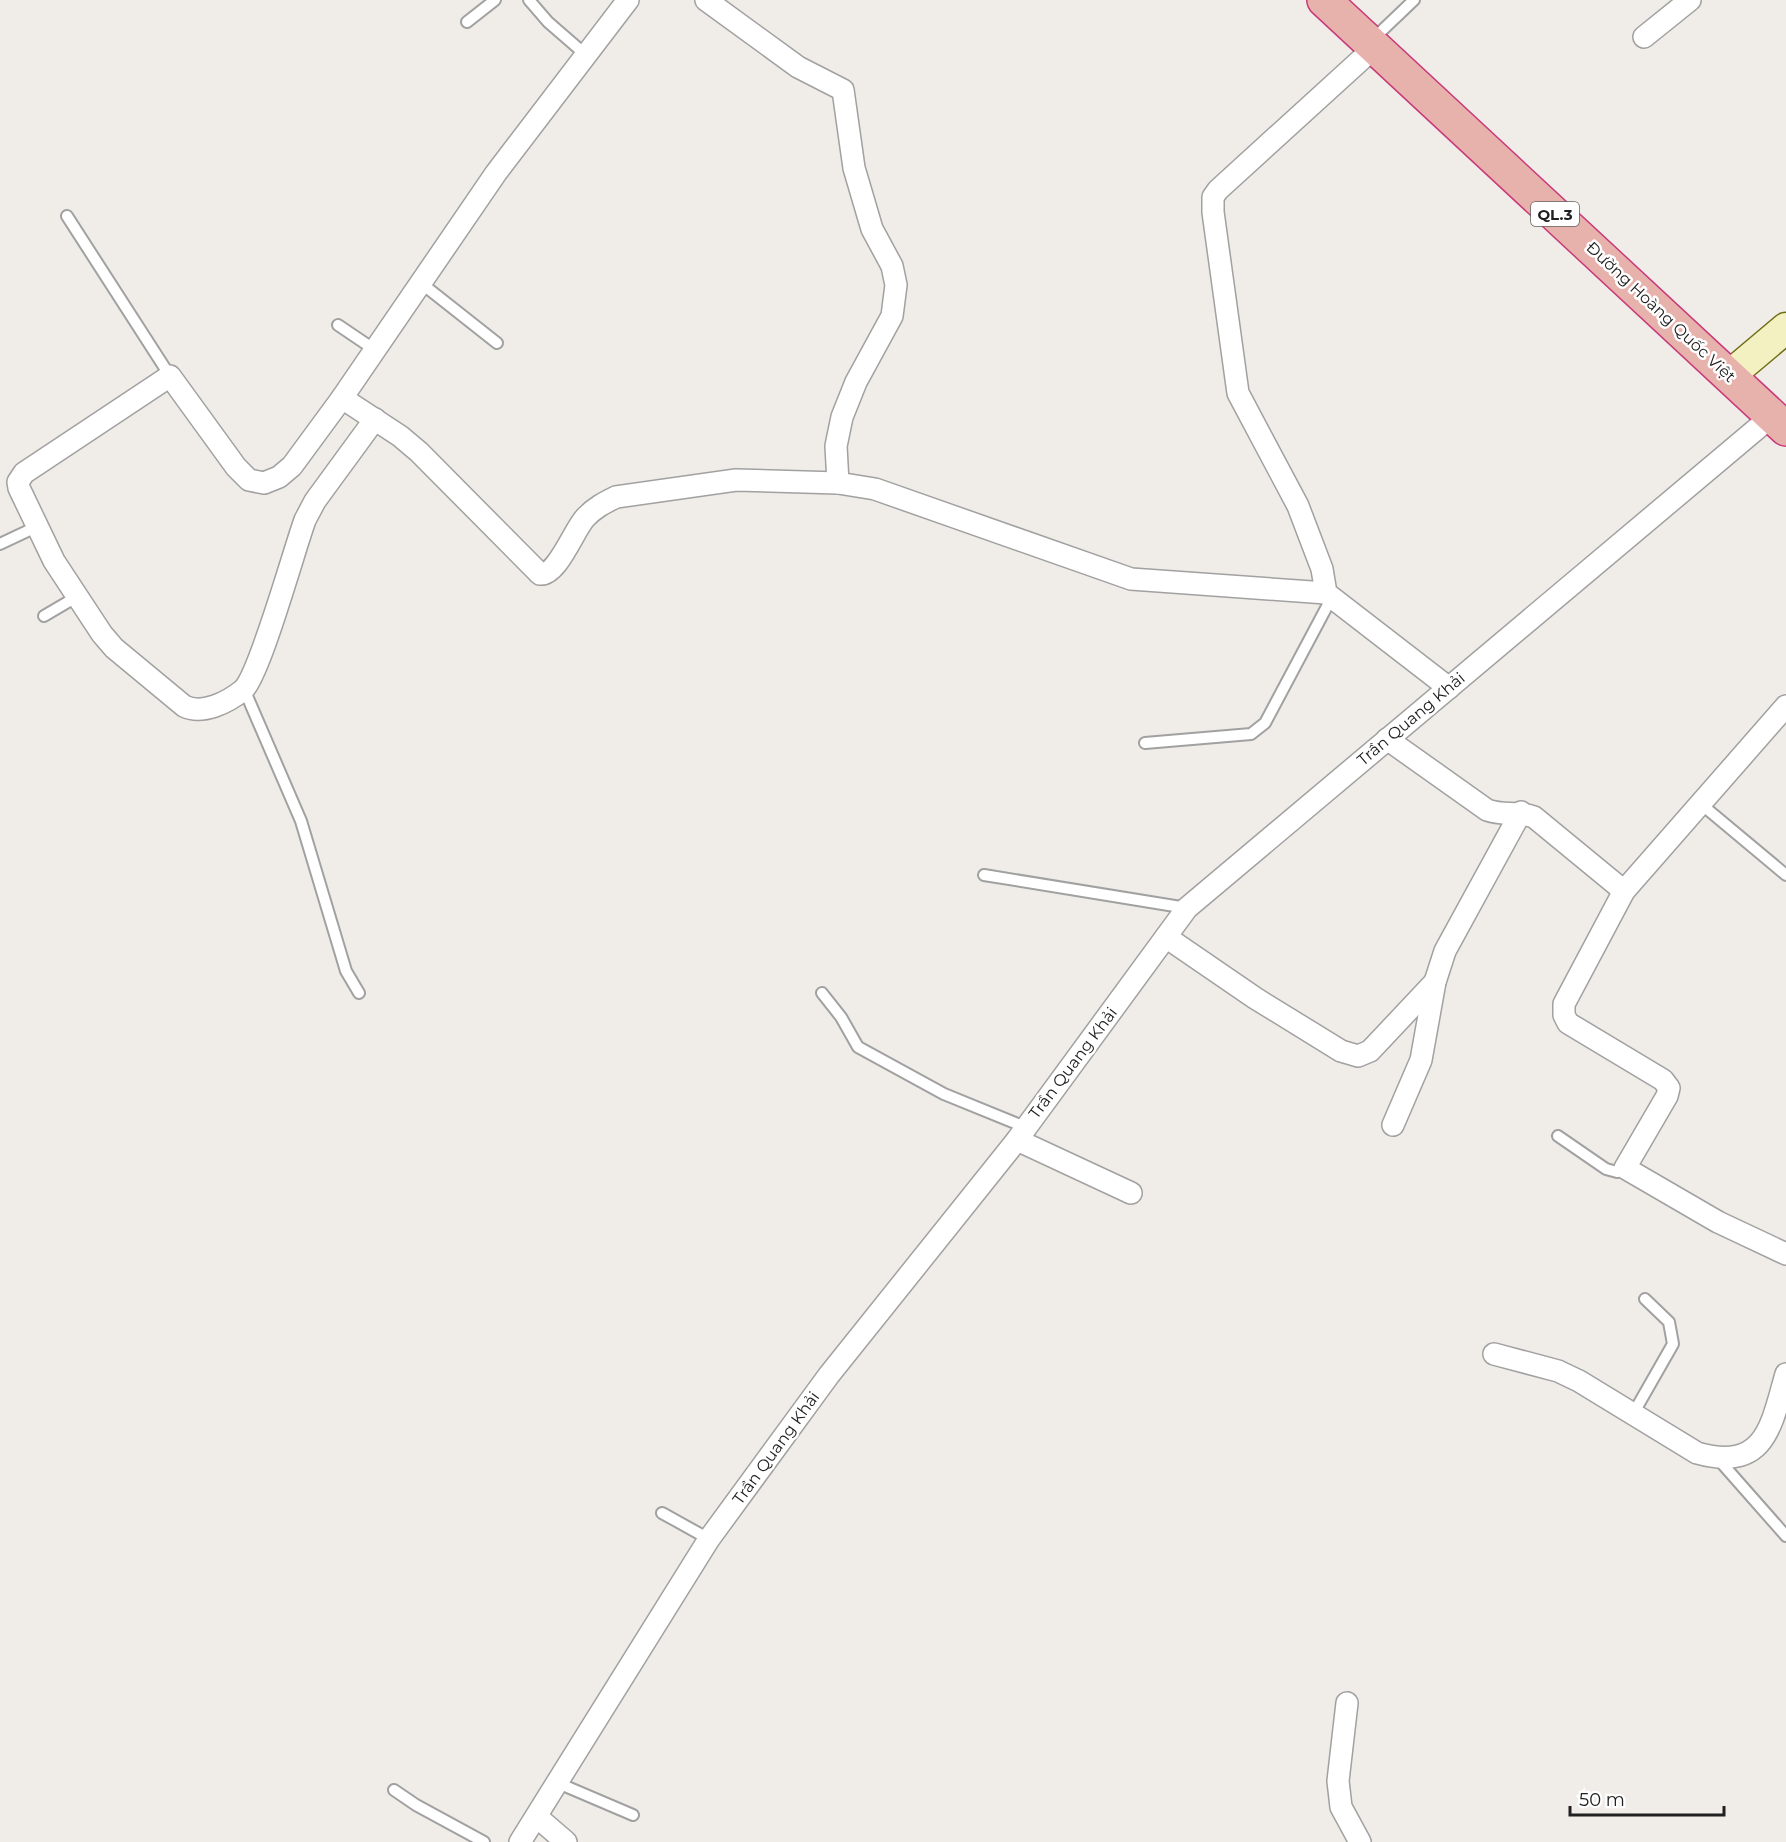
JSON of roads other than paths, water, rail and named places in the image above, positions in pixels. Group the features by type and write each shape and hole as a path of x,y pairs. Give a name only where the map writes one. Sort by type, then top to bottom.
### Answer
{"highway":[{"name":"Đường Hoàng Quốc Việt","path":"1324,0 1779,422"}],"main road":[{"path":"1729,376 1786,328"}],"street":[{"path":"375,419 315,501 305,520 257,664 244,689 207,709 194,711 184,706 114,648 78,596 36,527 19,488 20,477 170,376 236,467 249,480 264,483 279,477 292,466 342,398 496,173 628,0"},
{"path":"706,0 798,67 840,86 843,90 854,168 872,229 892,266 896,285 892,316 856,382 842,417 836,446 838,483"},
{"path":"1644,38 1690,0"},
{"path":"1329,595 1322,569 1298,506 1238,393 1212,205 1218,190 1373,44"},
{"path":"342,398 419,452 540,574 552,570 584,519 598,505 616,497 717,481 838,483 875,489 1131,579 1329,595 1449,688"},
{"name":"Trần Quang Khải","path":"520,1842 709,1539 830,1375 1021,1133 1187,908 1387,738 1779,422"},
{"path":"1786,705 1624,891 1564,1004 1564,1015 1568,1023 1663,1080 1669,1088 1667,1096 1625,1168 1718,1222 1786,1254"},
{"path":"1387,738 1487,810 1500,815 1521,812 1534,817 1624,891"},
{"path":"1394,1125 1421,1060 1435,982 1445,951 1521,812"},
{"path":"1166,937 1264,1004 1341,1051 1358,1056 1370,1051 1435,982"},
{"path":"1021,1133 1131,1193"},
{"path":"1494,1354 1558,1371 1697,1453 1719,1460 1742,1456 1760,1444 1772,1425 1786,1374"},
{"path":"1347,1703 1338,1781 1341,1807 1360,1842"},
{"path":"537,1817 566,1842"}],"lane":[{"path":"466,22 495,0"},
{"path":"529,0 548,22 586,55"},
{"path":"1373,44 1414,0"},
{"path":"68,216 170,376"},
{"path":"421,283 496,343"},
{"path":"338,325 375,350"},
{"path":"0,544 36,527"},
{"path":"1145,743 1251,734 1258,730 1264,723 1329,595"},
{"path":"44,616 78,596"},
{"path":"244,689 301,820 346,971 359,993"},
{"path":"1701,804 1786,875"},
{"path":"984,875 1187,908"},
{"path":"822,993 841,1017 858,1047 1021,1133"},
{"path":"1558,1136 1606,1169 1617,1172 1625,1168"},
{"path":"1633,1414 1673,1344 1669,1322 1645,1299"},
{"path":"1719,1460 1786,1536"},
{"path":"662,1513 709,1539"},
{"path":"558,1783 633,1815"},
{"path":"394,1790 484,1842"}]}
